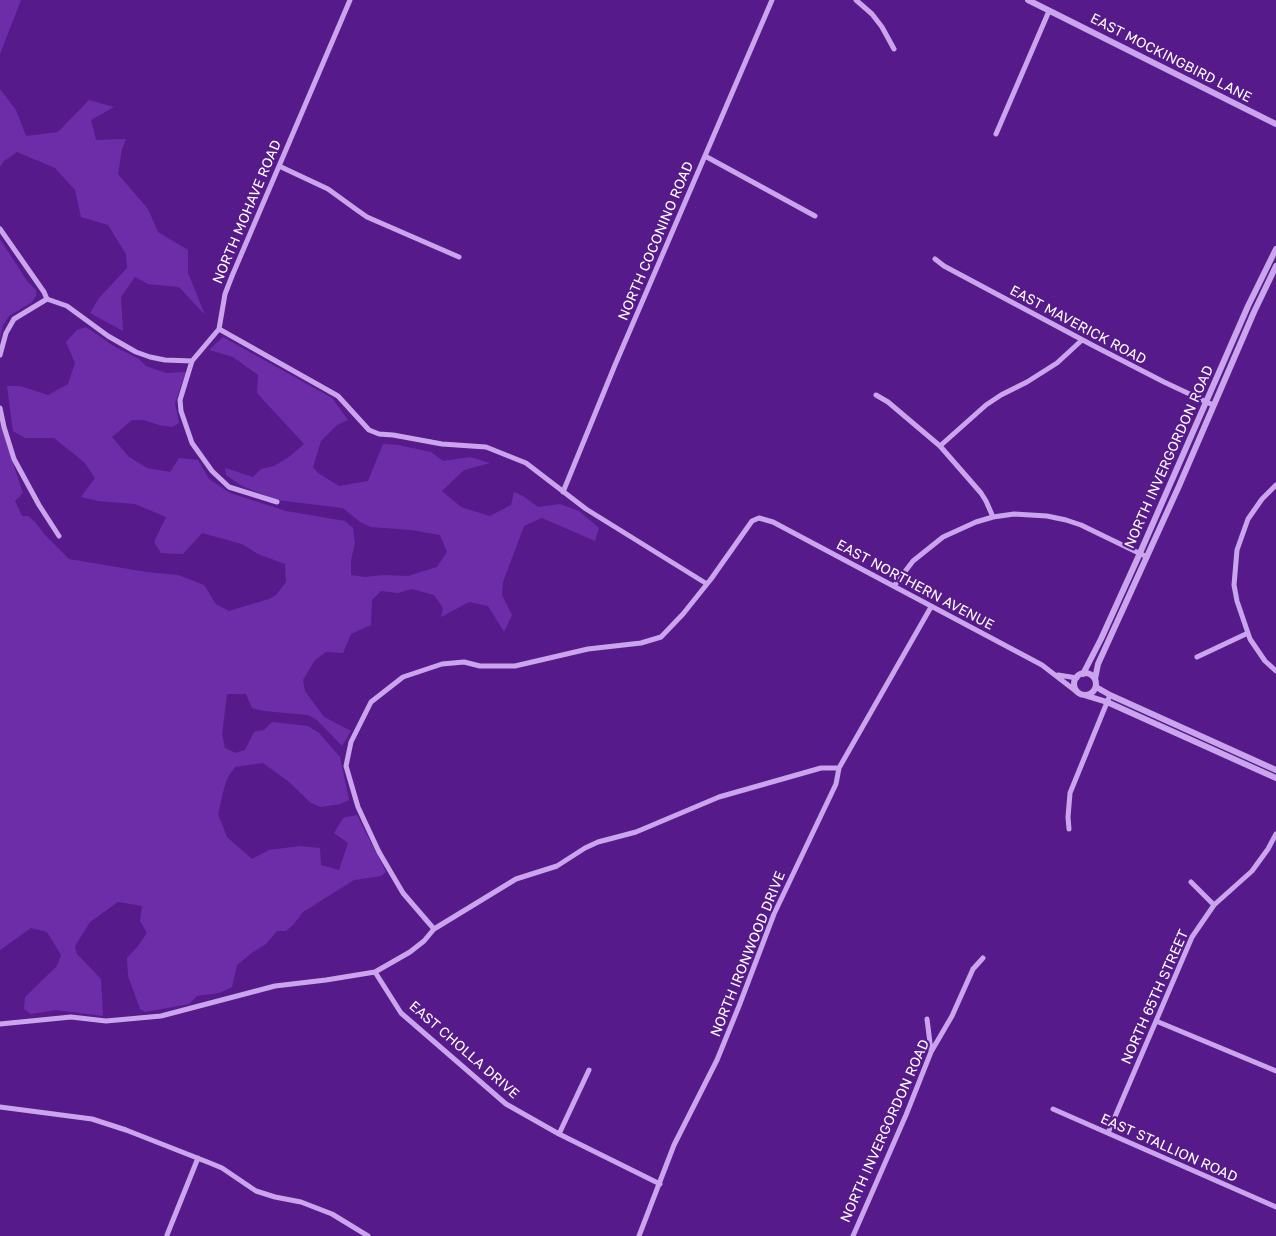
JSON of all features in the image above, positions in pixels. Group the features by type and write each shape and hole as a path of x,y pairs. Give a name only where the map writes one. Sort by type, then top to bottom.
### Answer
{"street":[{"name":"NORTH MOHAVE ROAD","path":"219,329 225,294 232,276 350,0"},
{"name":"NORTH COCONINO ROAD","path":"563,492 619,356 772,0"},
{"path":"856,0 882,26 894,49"},
{"name":"EAST MOCKINGBIRD LANE","path":"1028,0 1276,124"},
{"path":"996,134 1049,11"},
{"path":"705,156 815,216"},
{"path":"279,166 328,188 367,216 459,257"},
{"path":"0,229 44,292 46,299"},
{"name":"NORTH INVERGORDON ROAD","path":"1210,404 1248,306 1276,249"},
{"name":"EAST MAVERICK ROAD","path":"936,259 944,266 1082,340 1210,404"},
{"name":"NORTH INVERGORDON ROAD","path":"1096,687 1095,679 1098,664 1143,555 1210,404 1276,266"},
{"path":"46,299 67,306 108,336 136,352 165,360 192,361"},
{"path":"0,355 6,333 14,319 46,299"},
{"path":"277,502 230,487 212,471 192,443 180,405 192,361 219,329 338,396 369,430 379,434 442,444 486,447 526,463 586,509 707,584 683,614 661,637 642,643 588,649 515,666 480,666 464,662 442,664 403,678 371,702 351,742 346,766 358,807 379,852 403,893 434,929"},
{"path":"940,446 986,405 1027,382 1057,362 1082,340"},
{"path":"876,395 888,402 940,446 981,493 992,517"},
{"path":"0,408 14,459 39,505 59,536"},
{"path":"1276,485 1262,499 1248,519 1237,550 1234,585 1237,601 1248,633 1265,661 1276,672"},
{"path":"894,586 913,561 943,536 992,517 1023,514 1057,518 1081,525 1143,555"},
{"name":"EAST NORTHERN AVENUE","path":"707,584 752,521 763,518 1042,665 1077,692"},
{"name":"NORTH INVERGORDON ROAD","path":"1080,676 1101,639 1143,555"},
{"name":"NORTH IRONWOOD DRIVE","path":"639,1236 674,1145 716,1060 774,914 836,784 840,768 931,607"},
{"path":"1197,657 1248,633"},
{"path":"1095,679 1090,674 1080,676 1074,685 1077,692 1084,696 1108,698 1276,770"},
{"name":"EAST NORTHERN AVENUE","path":"1055,675 1067,678 1080,676"},
{"path":"1084,696 1091,694 1096,687 1108,698 1276,778"},
{"path":"1070,829 1068,817 1070,793 1108,698"},
{"path":"0,1024 71,1017 106,1021 161,1016 275,986 375,972 410,952 424,941 434,929 516,880 557,866 598,842 636,832 719,797 821,768 840,768"},
{"name":"NORTH 65TH STREET","path":"1108,1133 1192,937 1214,905 1252,871 1268,850 1276,834"},
{"path":"1191,882 1214,905"},
{"name":"NORTH INVERGORDON ROAD","path":"853,1236 906,1115 931,1052 952,1016 974,969 983,958"},
{"name":"EAST CHOLLA DRIVE","path":"375,972 401,1013 506,1104 559,1134 660,1184"},
{"path":"928,1019 931,1052"},
{"path":"1156,1021 1276,1072"},
{"path":"559,1134 589,1070"},
{"path":"0,1107 92,1119 222,1168 256,1191 301,1202 332,1214 368,1236"},
{"name":"EAST STALLION ROAD","path":"1053,1109 1276,1207"},
{"path":"167,1235 198,1158"}],"shaded area":[{"path":"0,0 21,0 0,54"},
{"path":"0,89 16,110 26,136 58,132 89,100 114,107 91,120 96,140 126,139 122,149 118,174 148,209 158,232 188,250 188,273 205,315 179,287 148,284 135,277 121,297 123,331 90,313 99,298 127,268 126,254 108,225 81,217 75,190 55,168 17,152 4,161 0,167"},
{"path":"0,239 27,281 36,290 36,296 32,302 9,316 3,325 0,339"},
{"path":"86,327 115,347 139,359 146,366 166,373 186,372 175,403 179,423 172,427 144,420 132,420 112,437 129,457 147,468 170,472 179,458 198,460 209,479 230,493 286,511 345,521 353,528 355,544 351,560 351,575 365,577 384,575 408,576 437,567 447,552 440,535 411,530 371,527 360,522 343,508 277,500 242,486 226,475 225,468 253,477 261,469 274,466 289,457 304,444 257,393 258,375 233,357 209,350 223,337 332,398 348,420 337,425 321,441 313,467 318,473 339,486 368,481 383,444 398,445 431,452 443,461 470,457 490,463 464,470 442,491 461,507 490,516 511,505 514,492 538,507 560,504 579,511 599,528 595,541 542,518 524,526 503,582 502,595 512,615 504,632 488,606 469,602 441,617 443,608 434,595 412,589 398,593 381,591 372,600 371,625 351,634 343,653 326,652 315,660 303,680 305,691 324,717 351,731 342,746 317,720 308,715 252,708 246,694 227,694 222,734 225,748 236,753 245,750 254,732 264,730 272,722 308,726 319,733 340,757 349,800 340,804 321,807 311,803 289,782 263,763 235,767 228,777 224,788 218,814 227,837 252,859 269,850 300,846 320,848 321,865 339,870 348,843 334,833 343,818 357,815 386,872 381,876 354,880 303,912 286,931 277,931 266,944 237,965 232,987 219,993 197,996 189,1004 145,1012 140,1009 128,976 127,958 147,933 140,921 142,906 118,902 90,922 75,946 77,954 101,979 103,1016 56,1010 31,1014 24,1009 25,997 57,966 61,955 47,932 31,928 0,950 0,415 8,448 23,493 15,501 22,516 28,516 35,522 69,559 146,572 178,575 204,585 216,604 229,611 269,599 276,595 286,582 285,564 258,554 242,544 202,533 183,554 161,553 154,542 166,517 135,504 98,501 81,497 95,478 84,462 54,438 25,438 13,431 7,386 20,386 48,395 68,384 75,363 66,342 77,330"}]}
